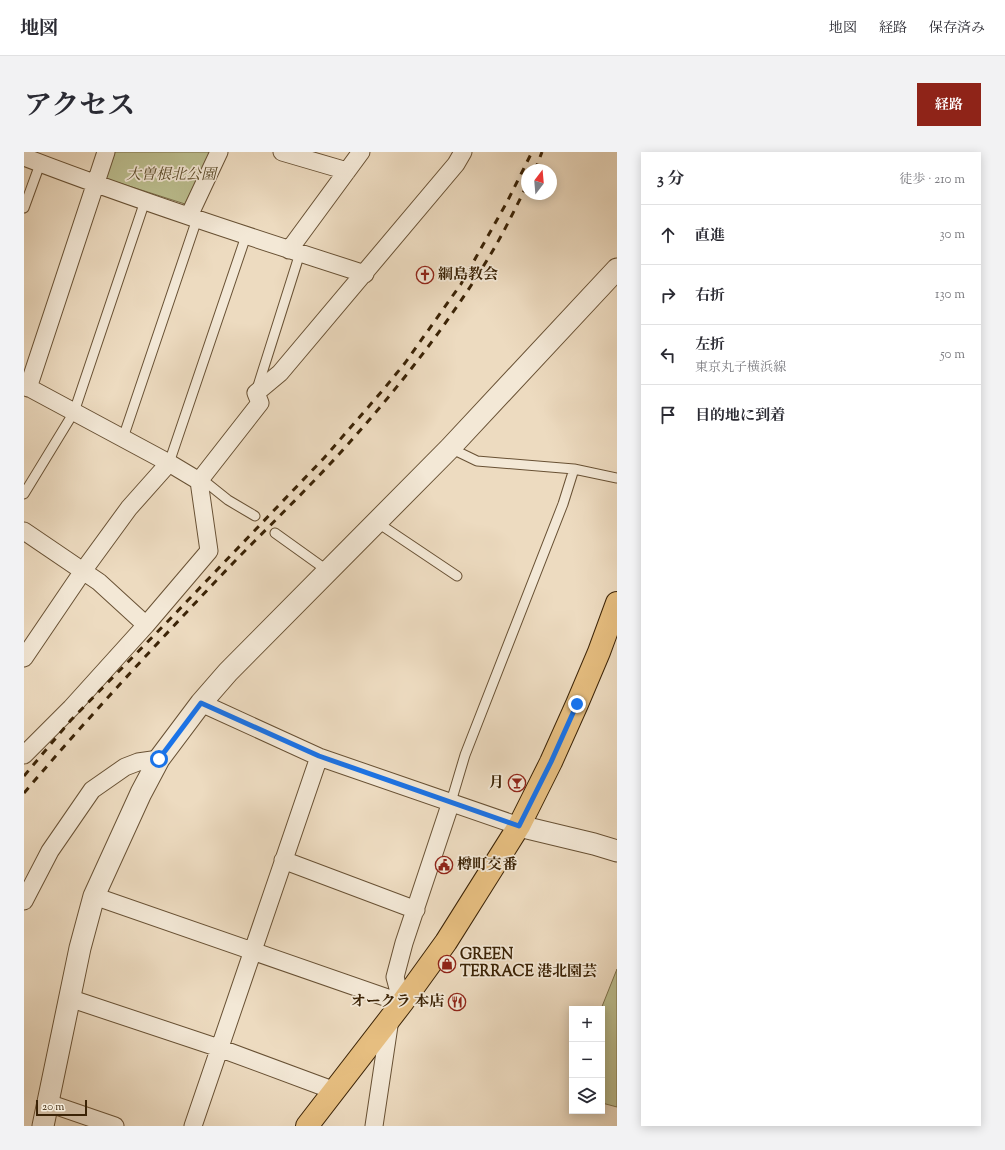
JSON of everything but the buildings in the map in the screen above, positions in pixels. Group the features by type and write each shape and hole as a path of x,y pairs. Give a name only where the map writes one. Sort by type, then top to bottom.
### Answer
{"main road":[{"path":"307,1126 335,1091 446,942 519,826 551,762 577,704 599,652 617,603"}],"street":[{"path":"106,152 26,387 123,438 199,481"},
{"path":"193,217 218,152"},
{"path":"282,152 347,171"},
{"path":"294,251 360,152"},
{"path":"24,754 71,708 146,625 209,551 199,481 260,403 256,393 280,373 365,274 456,164 463,152"},
{"path":"24,157 96,184 246,236 365,274"},
{"path":"43,1126 80,948 94,896 138,799 159,759 201,703 228,672 378,523 450,448 617,268"},
{"path":"24,658 83,571 129,508 169,463"},
{"path":"24,531 99,582 146,625"},
{"path":"201,703 319,756 519,826 617,851"},
{"path":"192,1126 319,756"},
{"path":"24,901 50,851 92,790 125,767 138,762 159,759"},
{"path":"374,1126 396,1010 395,977 404,943 451,802"},
{"path":"283,860 416,910"},
{"path":"94,896 252,951 396,1010"},
{"path":"69,998 219,1048 335,1091"},
{"path":"48,1103 115,1126"}],"lane":[{"path":"24,208 40,164"},
{"path":"24,494 74,412 145,201"},
{"path":"123,438 193,217"},
{"path":"169,463 246,236"},
{"path":"256,393 294,251"},
{"path":"450,448 476,461 574,469 617,478"},
{"path":"451,802 465,755 563,504 574,469"},
{"path":"199,481 208,484 228,500 255,516"},
{"path":"378,523 457,576"},
{"path":"275,533 328,572"}],"green space":[{"name":"大曽根北公園","path":"112,152 210,152 185,204 107,179 104,175"},
{"path":"617,969 617,1107 605,1104 605,1006 602,1006"}],"railway":[{"path":"24,776 71,720 324,458 405,363 461,284 507,202 532,152"},
{"path":"537,164 542,152"},
{"path":"24,793 141,661 232,564 322,472 394,391 429,346 477,276 492,252 521,197"}],"place":[{"name":"綱島教会","path":"425,275"},
{"name":"月","path":"517,783"},
{"name":"樽町交番","path":"444,865"},
{"name":"GREEN TERRACE 港北園芸","path":"447,964"},
{"name":"オークラ 本店","path":"457,1002"}],"route":[{"path":"159,759 201,703 319,756 519,826 551,762 577,704"}]}
